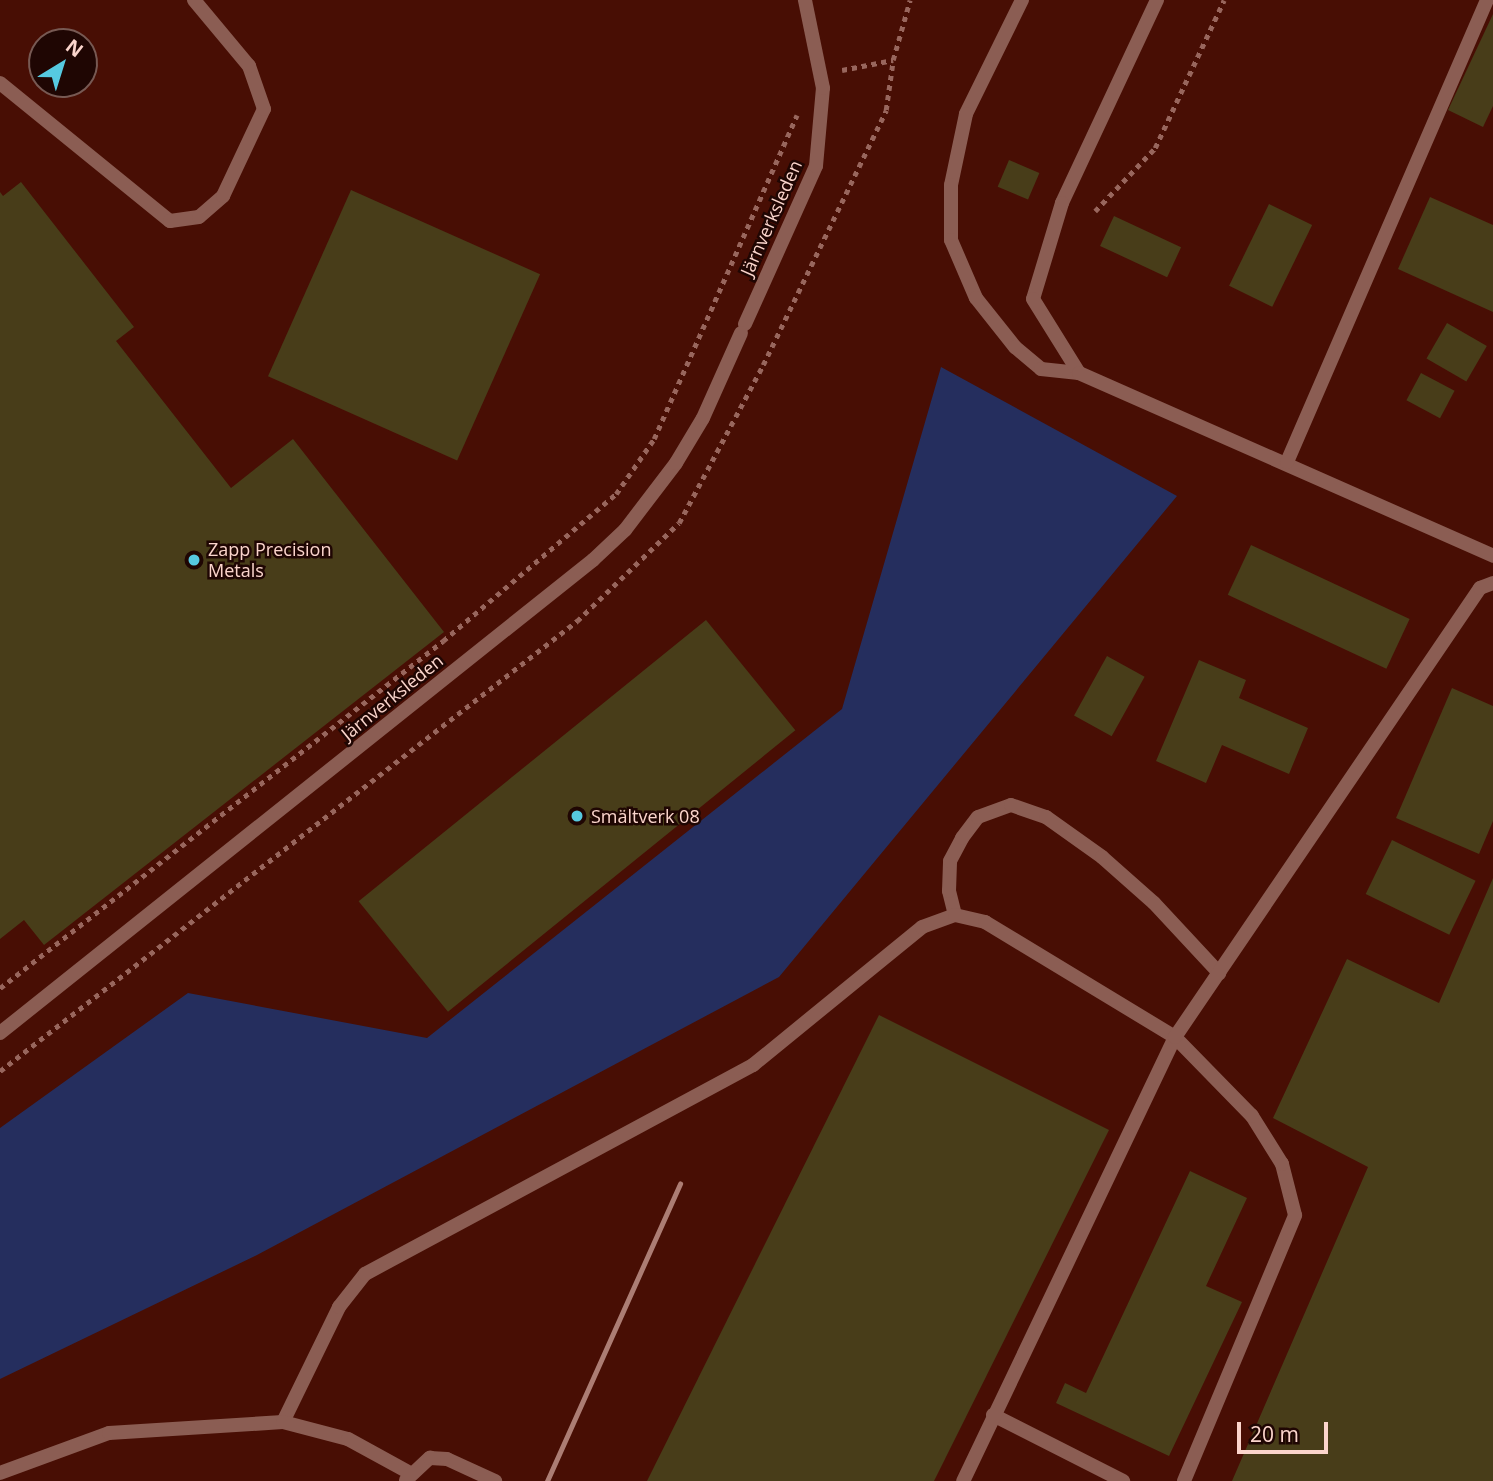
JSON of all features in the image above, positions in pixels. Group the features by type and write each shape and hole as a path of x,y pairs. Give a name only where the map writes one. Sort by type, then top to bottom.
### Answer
{"street":[{"path":"0,83 170,221 199,217 223,196 264,109 249,66 194,0"},
{"name":"Järnverksleden","path":"0,1033 593,560 625,530 676,463 703,418 816,166 821,80 805,0"},
{"path":"1023,0 966,114 951,185 951,240 976,298 1015,347 1041,369 1079,373 1287,462 1493,556"},
{"path":"1079,373 1033,299 1062,203 1157,0"},
{"path":"1287,462 1488,0"},
{"path":"963,1481 1175,1037 1480,588 1493,583"},
{"path":"955,915 949,891 950,861 962,838 978,817 1011,805 1046,817 1102,857 1154,903 1219,973"},
{"path":"283,1422 339,1307 365,1274 753,1065 922,926 955,915 985,922 1175,1037 1252,1116 1282,1164 1295,1215 1184,1481"},
{"path":"993,1415 1124,1481"},
{"path":"0,1473 109,1433 283,1422 348,1439 408,1477 430,1458 447,1459 495,1481"}],"path":[{"path":"821,80 837,71 893,60 910,0"},
{"path":"1095,211 1155,148 1224,0"},
{"path":"0,988 443,641 616,494 654,439 799,111"}],"shaded area":[{"path":"941,367 1177,496 779,977 257,1255 0,1379 0,1128 188,993 427,1038 842,709"}],"building":[{"path":"1493,14 1493,106 1483,127 1448,110"},
{"path":"1009,160 1039,173 1028,200 998,187"},
{"name":"Zapp Precision Metals","path":"21,182 134,327 116,341 231,488 293,439 444,632 44,945 24,920 0,939 0,192 3,196"},
{"path":"351,190 540,274 457,461 268,376"},
{"path":"1430,197 1493,225 1493,312 1398,269"},
{"path":"1269,204 1312,225 1272,307 1229,286"},
{"path":"1114,216 1181,247 1167,277 1100,246"},
{"path":"1447,323 1487,346 1466,382 1426,359"},
{"path":"1421,373 1455,391 1440,418 1406,400"},
{"path":"1251,545 1410,619 1386,669 1228,595"},
{"name":"Smältverk 08","path":"706,620 795,730 448,1012 359,901"},
{"path":"1107,656 1145,677 1112,736 1074,715"},
{"path":"1199,660 1246,680 1239,698 1308,728 1289,774 1222,745 1206,783 1156,761"},
{"path":"1452,688 1493,706 1493,821 1479,854 1396,818"},
{"path":"1392,840 1476,881 1449,935 1366,894"},
{"path":"1493,878 1493,1481 1232,1481 1368,1167 1273,1118 1347,959 1439,1003"},
{"path":"879,1015 1109,1130 934,1481 647,1481"},
{"path":"1190,1171 1247,1198 1206,1286 1242,1302 1169,1456 1056,1403 1065,1383 1086,1393"}],"railway":[{"path":"547,1481 680,1183"}],"place":[{"name":"Zapp Precision Metals","path":"194,560"},
{"name":"Smältverk 08","path":"577,816"}]}
